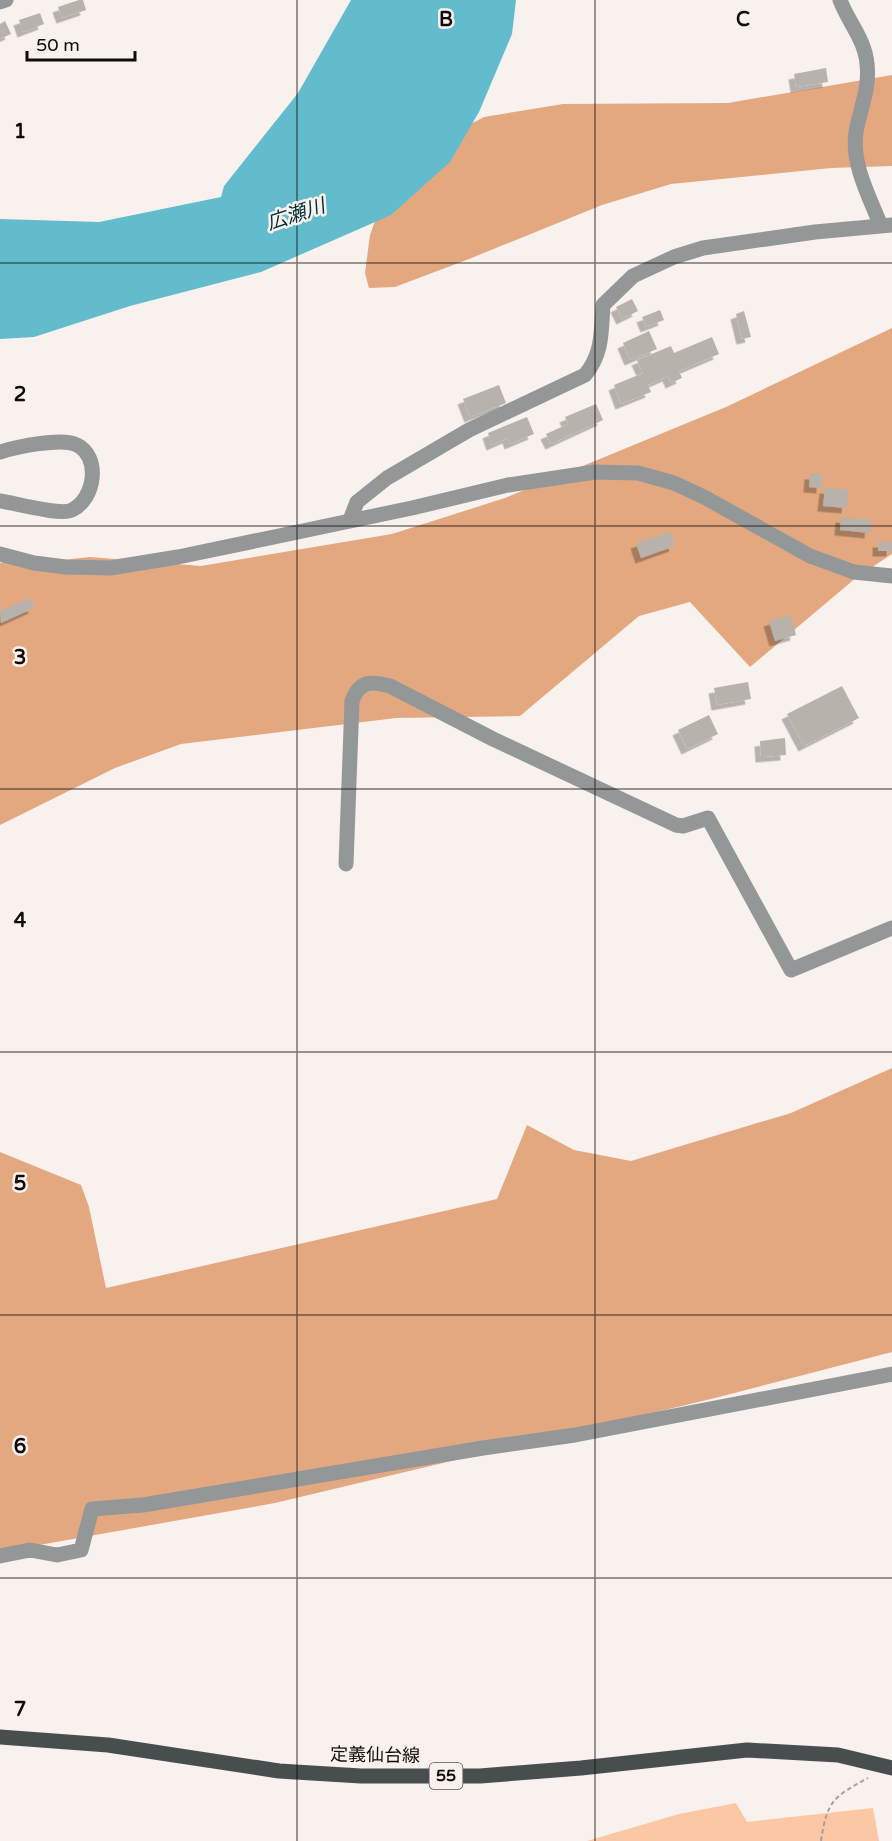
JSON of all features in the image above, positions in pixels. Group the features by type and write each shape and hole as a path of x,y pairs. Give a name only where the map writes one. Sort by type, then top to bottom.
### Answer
{"main road":[{"name":"定義仙台線","path":"0,1737 108,1745 279,1771 361,1776 480,1776 581,1768 747,1750 837,1755 892,1768"}],"street":[{"path":"0,3 6,0"},
{"path":"350,520 357,502 387,478 469,430 585,375 596,362 601,337 603,306 633,276 674,257 703,248 814,232 887,226 859,168 855,149 868,80 864,45 840,0"},
{"path":"0,452 32,444 75,444 86,452 92,468 91,484 84,502 71,511 50,511 0,501"},
{"path":"0,554 34,563 66,567 110,568 178,557 412,508 508,485 595,472 638,473 674,483 704,497 810,556 854,572 892,576"},
{"path":"346,864 352,701 361,686 374,682 390,686 493,739 676,825 683,826 708,818 791,970 892,928"},
{"path":"0,1557 30,1550 57,1555 81,1550 92,1509 143,1505 483,1448 575,1435 892,1374"}],"path":[{"path":"822,1841 824,1821 830,1805 843,1791 870,1777"}],"shaded area":[{"path":"892,75 892,166 831,168 671,184 602,205 395,287 369,288 365,273 370,235 383,199 419,152 484,117 563,104 728,103"},
{"path":"892,328 892,554 857,577 750,667 690,602 639,616 520,716 396,718 181,744 115,768 0,825 0,563 10,560 34,563 90,557 201,566 392,534 505,498 726,407"},
{"path":"892,1068 892,1352 715,1398 275,1503 0,1552 0,1152 81,1185 89,1207 106,1288 497,1199 527,1125 574,1150 631,1161 791,1113"},
{"path":"736,1803 747,1822 873,1808 879,1841 587,1841 679,1814"}],"water":[{"name":"広瀬川","path":"351,0 516,0 512,34 479,112 450,162 391,215 261,272 130,306 34,337 0,339 0,219 99,222 221,197 224,186 298,93"}],"building":[{"path":"83,0 86,10 62,18 58,7"},
{"path":"40,13 44,24 23,32 19,20"},
{"path":"5,21 11,34 0,39 0,24"},
{"path":"826,68 828,82 796,87 794,74"},
{"path":"632,299 638,311 622,319 616,307"},
{"path":"660,310 664,320 646,327 642,317"},
{"path":"744,311 751,337 742,339 736,314"},
{"path":"649,331 657,349 630,360 623,343"},
{"path":"712,337 719,354 679,371 682,378 671,383 668,376 648,385 651,392 621,404 614,385 643,373 637,360 671,346 674,353"},
{"path":"499,385 506,403 470,417 463,399"},
{"path":"596,404 603,420 551,444 546,434 568,424 565,417"},
{"path":"527,417 534,434 510,444 508,438 492,445 488,433"},
{"path":"810,474 822,474 822,488 809,487"},
{"path":"825,488 848,490 847,508 823,506"},
{"path":"841,517 871,520 870,533 840,530"},
{"path":"670,532 675,546 641,558 636,543"},
{"path":"878,542 892,542 892,551 878,551"},
{"path":"30,598 34,608 1,623 0,611"},
{"path":"791,615 796,635 775,641 769,621"},
{"path":"748,682 751,699 717,705 714,688"},
{"path":"842,686 859,718 804,746 787,714"},
{"path":"709,715 718,734 687,749 678,730"},
{"path":"785,738 786,755 761,757 760,741"}]}
